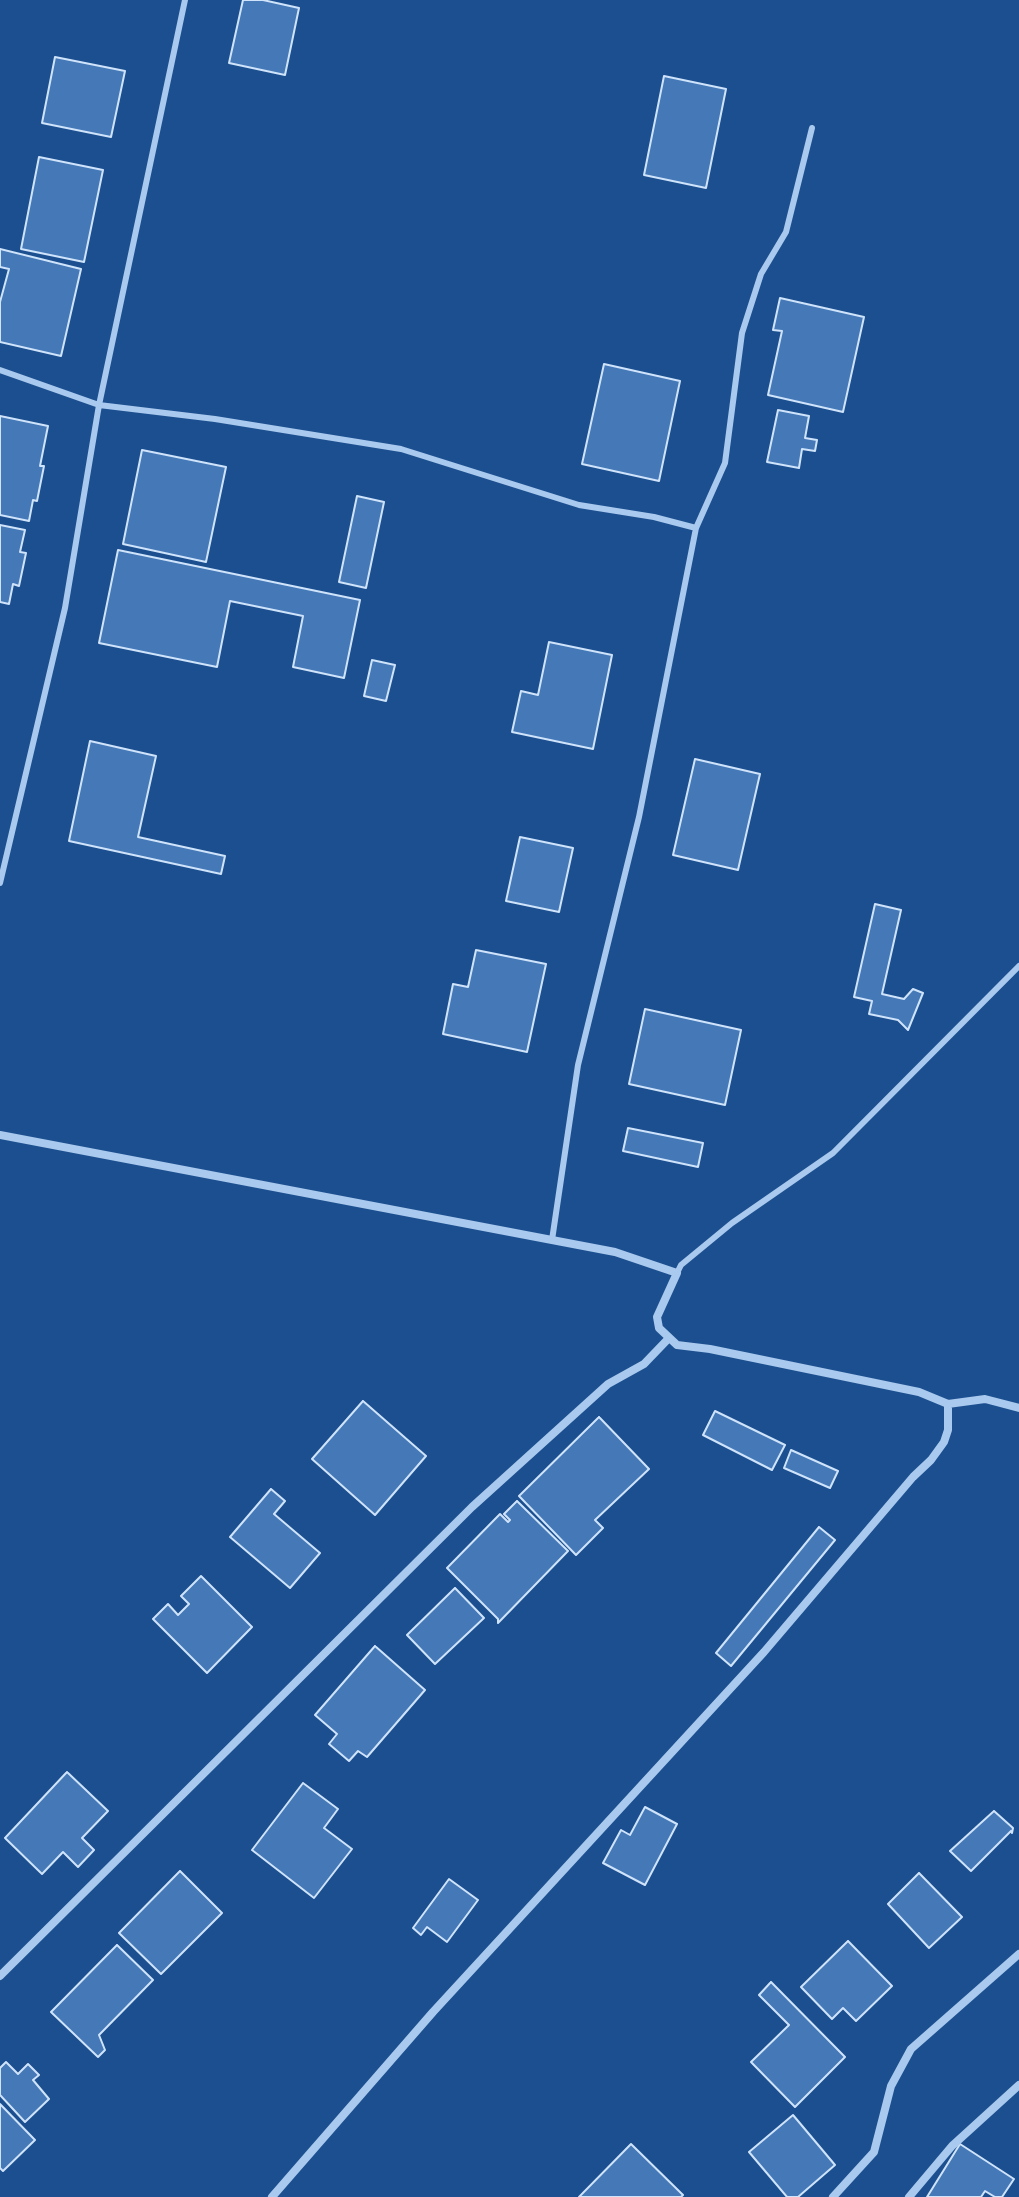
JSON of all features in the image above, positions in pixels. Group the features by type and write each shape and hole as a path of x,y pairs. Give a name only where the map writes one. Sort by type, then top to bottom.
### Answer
{"street":[{"path":"0,1135 615,1252 677,1273 657,1317 659,1328 677,1345 919,1392 948,1404 985,1399 1019,1408"},
{"path":"0,1976 472,1507 608,1384 644,1364 669,1338"},
{"path":"272,2197 433,2012 764,1652 913,1477 931,1460 944,1442 948,1430 948,1404"},
{"path":"833,2197 874,2152 891,2086 911,2049 1019,1954"},
{"path":"909,2197 952,2146 1019,2085"}],"lane":[{"path":"0,883 65,608 99,405 185,0"},
{"path":"552,1240 578,1065 639,817 696,528 725,463 742,333 761,274 786,232 812,128"},
{"path":"0,370 99,405 215,419 401,449 579,505 654,517 696,528"},
{"path":"677,1273 681,1265 732,1223 833,1153 1019,966"}],"building":[{"path":"243,0 263,0 299,8 285,75 229,63"},
{"path":"55,57 125,71 111,137 42,123"},
{"path":"664,76 726,89 706,188 644,175"},
{"path":"39,157 103,170 84,262 21,249"},
{"path":"0,249 81,269 61,356 0,342 0,302 9,269 0,267"},
{"path":"780,298 864,317 843,412 768,395 782,331 773,330"},
{"path":"604,364 680,381 659,481 582,464"},
{"path":"778,410 809,416 805,438 817,440 815,451 802,449 799,468 767,462"},
{"path":"0,416 48,426 37,501 33,500 29,521 0,515"},
{"path":"142,450 226,467 206,562 123,544"},
{"path":"357,496 384,502 366,588 339,582"},
{"path":"0,525 25,530 20,552 26,553 19,586 13,584 9,604 0,602"},
{"path":"118,550 360,600 344,678 293,667 303,616 230,601 217,667 99,643"},
{"path":"549,642 612,655 593,749 512,732 521,691 538,695"},
{"path":"372,660 395,665 386,701 364,696"},
{"path":"90,741 156,756 138,837 225,856 221,874 69,841"},
{"path":"695,759 760,774 738,870 673,855"},
{"path":"520,837 573,848 559,912 506,901"},
{"path":"875,904 901,910 882,994 904,999 913,989 923,993 908,1030 898,1020 869,1014 872,1001 854,997"},
{"path":"476,950 546,964 527,1052 443,1034 453,984 468,987"},
{"path":"645,1009 741,1030 725,1105 629,1084"},
{"path":"628,1128 703,1143 698,1167 623,1151"},
{"path":"363,1401 426,1456 375,1515 312,1459"},
{"path":"715,1411 785,1445 772,1470 703,1435"},
{"path":"599,1417 649,1469 595,1520 603,1528 576,1555 519,1496"},
{"path":"791,1450 838,1471 830,1488 784,1468"},
{"path":"271,1489 285,1501 274,1514 320,1553 290,1588 230,1537"},
{"path":"517,1501 568,1551 498,1623 498,1619 447,1568 500,1514 508,1522 510,1520 504,1514"},
{"path":"819,1527 835,1540 731,1666 716,1653"},
{"path":"201,1576 252,1627 207,1673 153,1619 168,1604 178,1615 189,1604 181,1596"},
{"path":"455,1588 484,1618 435,1664 407,1635"},
{"path":"375,1646 425,1690 367,1757 358,1751 349,1761 329,1744 337,1734 315,1715"},
{"path":"67,1772 108,1811 82,1838 94,1850 78,1867 63,1852 42,1874 5,1838"},
{"path":"303,1783 338,1809 324,1828 352,1849 314,1898 252,1850"},
{"path":"645,1807 677,1824 645,1885 603,1863 621,1830 630,1835"},
{"path":"994,1811 1013,1828 1012,1833 971,1871 950,1851"},
{"path":"180,1871 222,1913 161,1974 119,1933"},
{"path":"919,1873 962,1917 929,1948 888,1904"},
{"path":"449,1879 478,1900 447,1942 427,1927 421,1935 413,1928"},
{"path":"848,1941 892,1986 856,2021 843,2008 832,2019 801,1987"},
{"path":"117,1945 153,1980 99,2035 105,2050 98,2057 51,2012"},
{"path":"771,1982 845,2057 795,2107 751,2062 789,2025 759,1995"},
{"path":"6,2062 18,2074 28,2064 39,2075 33,2080 49,2099 25,2122 0,2095 0,2068"},
{"path":"0,2104 35,2140 3,2171 0,2168"},
{"path":"793,2115 835,2165 798,2197 787,2197 749,2152"},
{"path":"631,2144 683,2195 579,2197"},
{"path":"960,2144 1014,2179 1002,2197 985,2191 981,2197 927,2197"}]}
